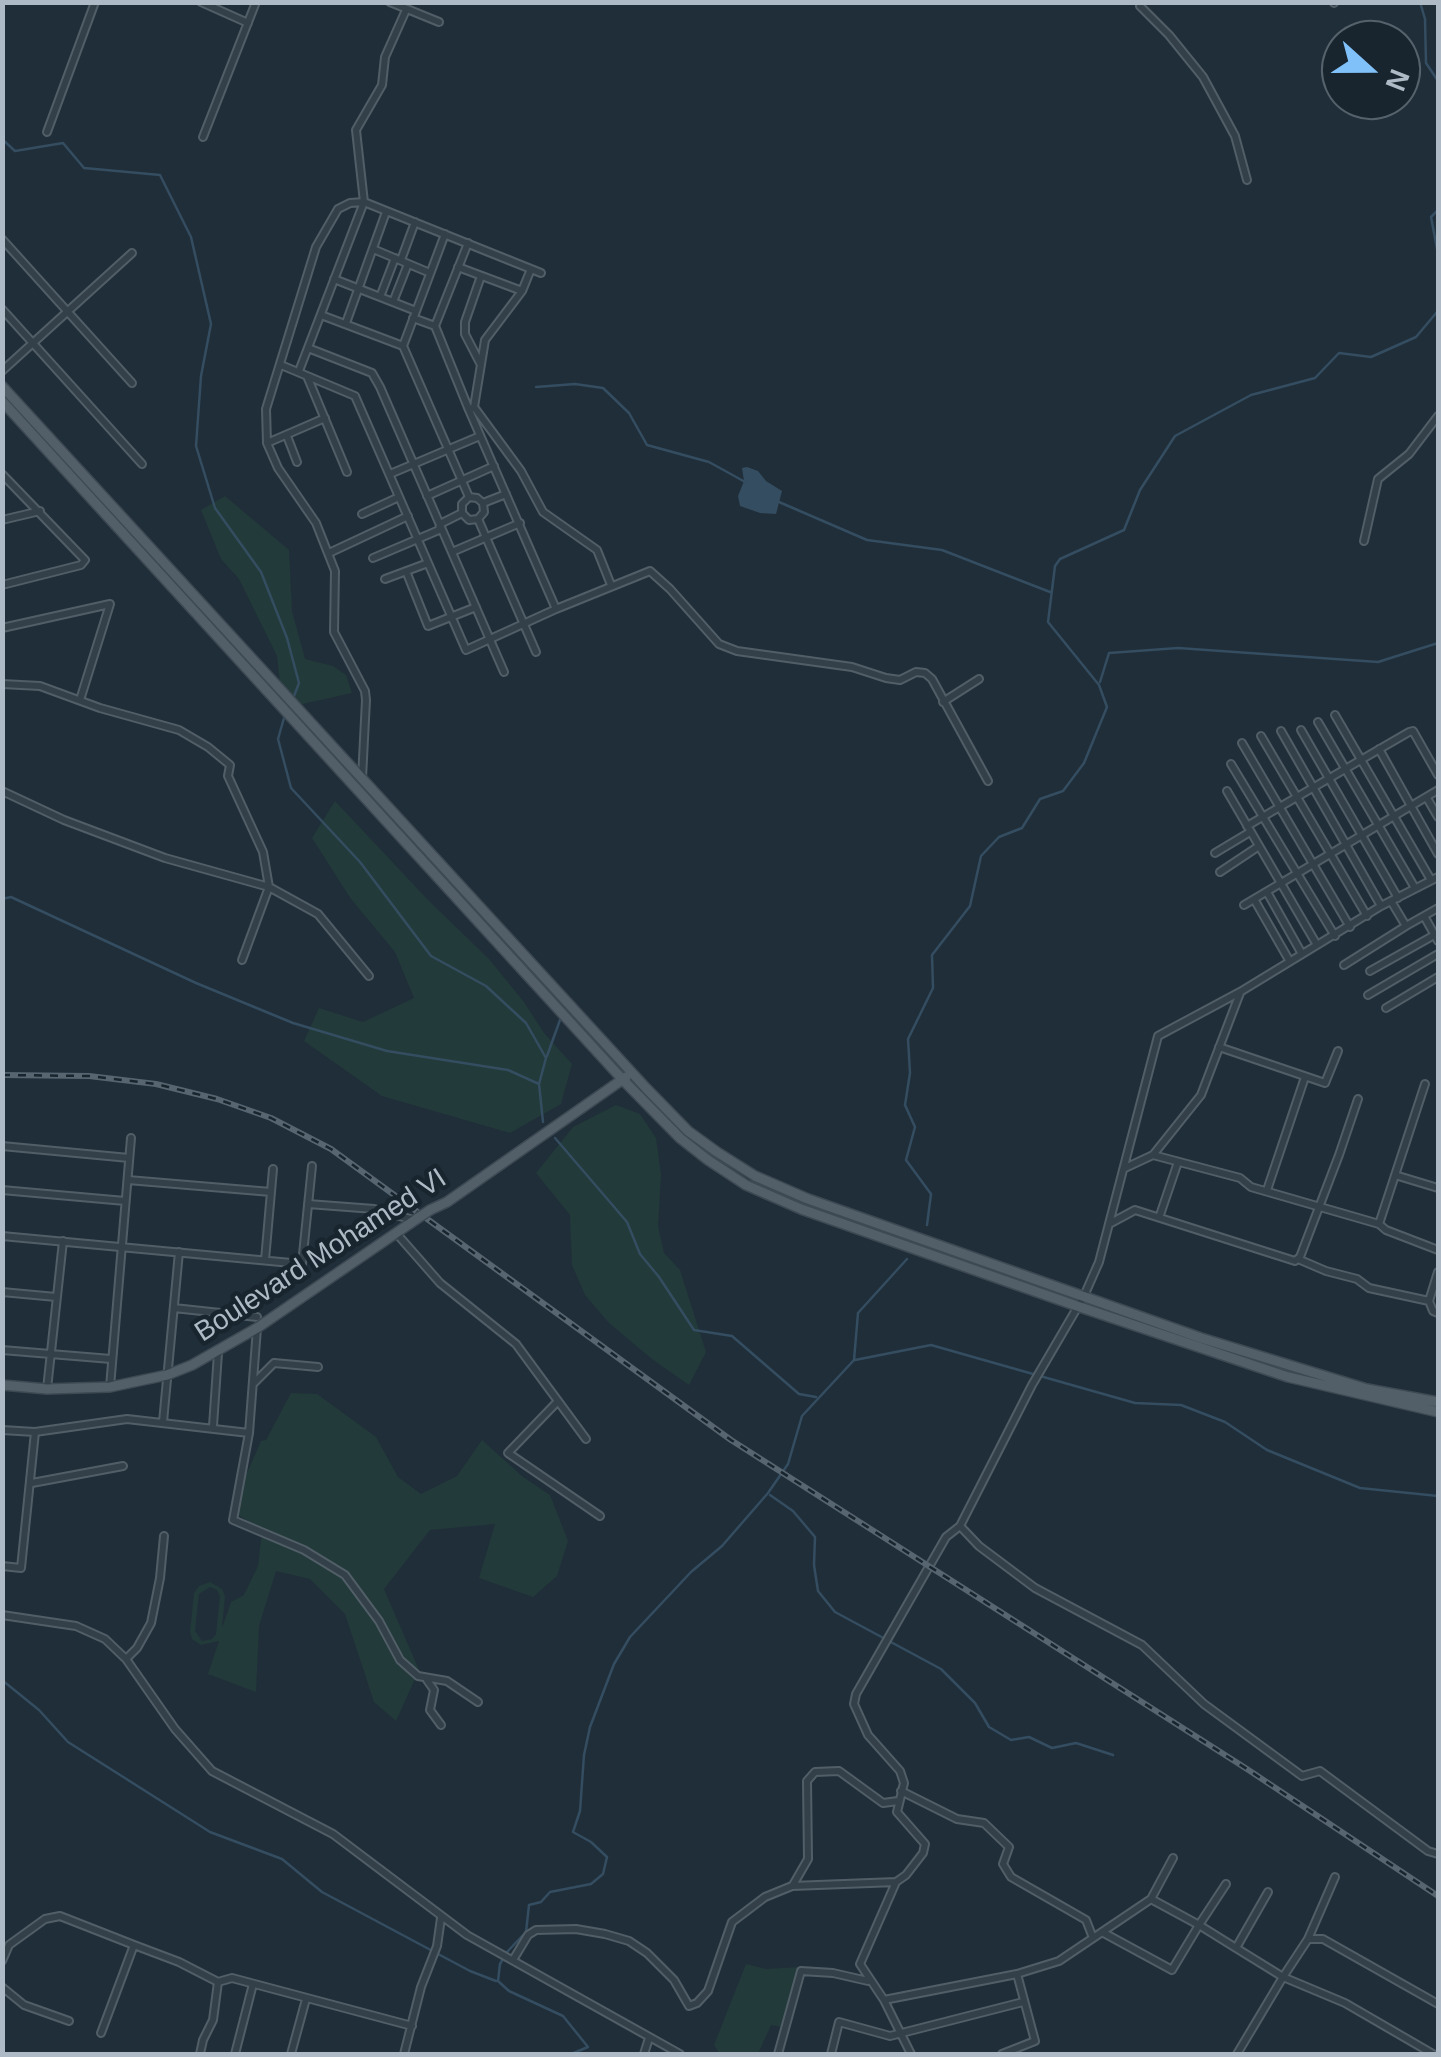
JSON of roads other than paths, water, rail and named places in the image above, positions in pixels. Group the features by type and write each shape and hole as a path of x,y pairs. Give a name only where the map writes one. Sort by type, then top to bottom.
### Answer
{"main road":[{"path":"2,386 362,779 680,1138 746,1185 801,1209 1288,1377 1438,1412"},
{"path":"2,401 627,1076 716,1152 782,1189 1278,1364 1367,1389 1438,1402"},
{"name":"Boulevard Mohamed VI","path":"2,1386 110,1387 167,1375 218,1353 257,1322 397,1234 627,1076"}],"street":[{"path":"48,132 96,2"},
{"path":"202,2 248,23"},
{"path":"203,137 256,2"},
{"path":"390,2 439,22"},
{"path":"1142,2 1140,6 1170,34 1203,77 1234,136 1248,180"},
{"path":"347,472 303,373 308,348 364,202 356,130 382,85 386,57 406,10"},
{"path":"362,779 366,700 334,632 336,580 329,553 267,443 266,409 316,246 338,209 364,202 541,273"},
{"path":"346,323 386,212"},
{"path":"380,297 401,260 415,222"},
{"path":"445,234 402,346 469,497"},
{"path":"2,239 132,383"},
{"path":"435,326 468,243"},
{"path":"373,249 430,273"},
{"path":"2,372 132,253"},
{"path":"393,302 401,260"},
{"path":"458,268 522,291"},
{"path":"471,409 485,340 522,291 531,269"},
{"path":"480,364 465,334 464,322 481,276"},
{"path":"334,279 393,302 435,326 556,609"},
{"path":"2,309 142,464"},
{"path":"321,315 402,346"},
{"path":"308,348 372,374 504,672"},
{"path":"282,365 355,396 466,650 650,571 719,644 737,651 852,668 900,680 916,672 925,673 932,679 988,781"},
{"path":"471,409 521,471 544,512 597,550 611,586"},
{"path":"1364,541 1378,479 1409,454 1438,416"},
{"path":"267,443 325,418"},
{"path":"287,436 297,462"},
{"path":"390,474 480,436"},
{"path":"427,496 494,466"},
{"path":"2,474 41,511 84,563 2,586"},
{"path":"483,504 506,494"},
{"path":"362,514 399,497"},
{"path":"469,497 477,498 484,512 469,520 462,513 462,504 469,497"},
{"path":"2,520 41,511"},
{"path":"440,524 462,513"},
{"path":"329,553 408,516"},
{"path":"478,518 536,652"},
{"path":"452,552 520,523"},
{"path":"373,558 439,530 440,524"},
{"path":"385,579 428,563"},
{"path":"406,571 428,626 476,607"},
{"path":"2,628 110,604 80,700"},
{"path":"942,702 978,679"},
{"path":"2,684 40,686 179,730 230,765 228,776 263,852 269,887 242,960"},
{"path":"911,2054 884,2000 860,1964 896,1882 923,1853 924,1844 897,1812 904,1783 900,1770 868,1736 854,1704 856,1694 946,1537 960,1526 1032,1385 1084,1296 1099,1262 1158,1036 1435,878 1335,714"},
{"path":"1318,722 1416,888"},
{"path":"1302,730 1362,836 1406,926"},
{"path":"1281,732 1381,906"},
{"path":"1216,852 1280,806 1413,732 1438,775"},
{"path":"1260,736 1367,916"},
{"path":"1242,742 1350,927"},
{"path":"1379,749 1438,854"},
{"path":"1231,764 1334,936"},
{"path":"1244,905 1438,790"},
{"path":"2,791 64,820 165,858 269,887 318,914 369,976"},
{"path":"1227,791 1318,945"},
{"path":"1426,798 1438,817"},
{"path":"1220,872 1259,846"},
{"path":"1267,892 1302,954"},
{"path":"1254,900 1289,960"},
{"path":"1344,966 1438,908"},
{"path":"1370,972 1437,936 1424,916"},
{"path":"1368,995 1438,954"},
{"path":"1386,1008 1438,976"},
{"path":"1124,1169 1153,1156 1201,1095 1240,992"},
{"path":"1219,1047 1327,1082 1338,1051"},
{"path":"1267,1190 1306,1076"},
{"path":"1379,1224 1425,1084"},
{"path":"1298,1259 1358,1098"},
{"path":"110,1387 131,1138"},
{"path":"2,1146 129,1158"},
{"path":"1153,1156 1240,1178 1251,1187 1379,1224 1438,1250"},
{"path":"1160,1215 1178,1162"},
{"path":"2,1236 302,1264 312,1166"},
{"path":"265,1260 273,1169"},
{"path":"1395,1175 1438,1188"},
{"path":"127,1180 271,1192"},
{"path":"2,1190 126,1201"},
{"path":"308,1204 374,1209 417,1219"},
{"path":"1108,1224 1135,1210 1160,1215 1277,1257 1298,1259 1357,1278 1369,1288 1428,1302"},
{"path":"397,1234 440,1283 516,1344 586,1439"},
{"path":"47,1389 63,1242"},
{"path":"163,1422 179,1252"},
{"path":"1438,1272 1428,1302 1438,1314"},
{"path":"2,1292 56,1297"},
{"path":"174,1308 257,1322 249,1432 233,1520 304,1550 345,1575 379,1621 400,1660 434,1690 430,1710 441,1725"},
{"path":"2,1350 111,1359"},
{"path":"213,1427 218,1353"},
{"path":"253,1384 274,1362 318,1367"},
{"path":"558,1401 508,1453 600,1516"},
{"path":"2,1430 35,1432 128,1419 249,1432"},
{"path":"2,1566 21,1568 35,1432"},
{"path":"32,1483 123,1466"},
{"path":"960,1526 979,1546 1034,1588 1142,1645 1204,1704 1302,1776 1320,1770 1428,1851 1438,1854"},
{"path":"126,1659 152,1623 164,1536"},
{"path":"2,1615 76,1626 105,1640 126,1659 188,1746 212,1771 334,1834 442,1918 680,2054"},
{"path":"426,1680 446,1681 478,1702"},
{"path":"792,1886 808,1859 807,1780 815,1772 839,1771 882,1802 898,1801"},
{"path":"902,1792 957,1818 984,1823 1009,1847 1003,1864 1011,1877 1086,1920 1093,1938"},
{"path":"884,2000 1059,1962 1151,1899 1173,1858"},
{"path":"1237,2054 1308,1938 1336,1877"},
{"path":"508,1957 536,1930 576,1929 605,1934 628,1941 647,1953 674,1980 690,2006 708,1991 732,1922 766,1897 792,1886 896,1882"},
{"path":"1102,1932 1172,1970 1226,1884"},
{"path":"1236,1948 1268,1892"},
{"path":"1151,1899 1199,1924 1284,1978 1345,2003 1433,2054"},
{"path":"2,1961 9,1945 45,1919 60,1916 218,1982 232,1978 412,2026"},
{"path":"404,2054 442,1918"},
{"path":"1308,1938 1324,1939 1438,2004"},
{"path":"101,2032 134,1946"},
{"path":"778,2054 801,1972 833,1973 869,1981"},
{"path":"1002,2054 1034,2041 1017,1974"},
{"path":"200,2054 213,2020 218,1982"},
{"path":"234,2054 254,1984"},
{"path":"2,1987 24,2005 69,2021"},
{"path":"291,2054 306,1999"},
{"path":"831,2054 839,2022 890,2036 1023,2002"},
{"path":"644,2054 649,2038"}],"water":[{"path":"747,467 782,491 776,514 740,506 742,468"}],"waterway":[{"path":"1420,2 1425,19 1426,63 1438,81"},
{"path":"2,139 15,151 63,143 84,168 160,175 191,237 211,324 201,376 196,446 215,508 261,572 287,638 299,683 294,696"},
{"path":"1438,210 1431,217 1438,254"},
{"path":"927,1225 931,1194 906,1160 915,1127 905,1105 910,1073 908,1039 933,988 932,955 970,906 981,856 999,837 1022,828 1040,799 1063,791 1084,763 1107,707 1099,685 1048,622 1055,566 1060,559 1124,530 1140,490 1175,436 1251,395 1315,378 1339,353 1371,357 1416,337 1437,312 1438,305"},
{"path":"536,387 575,384 603,388 629,413 647,445 709,462 747,483"},
{"path":"779,502 867,540 942,550 1050,592"},
{"path":"1100,682 1109,653 1178,648 1378,662 1438,643"},
{"path":"284,718 278,739 291,788 360,862 431,956 486,986 526,1023 546,1058 539,1084 543,1122"},
{"path":"2,899 11,897 196,983 293,1023 387,1051 508,1070 539,1084"},
{"path":"547,1056 560,1020"},
{"path":"555,1138 627,1222 640,1254 694,1330 732,1336 799,1394 816,1397"},
{"path":"571,2054 588,2047 563,2016 509,1991 498,1981 500,1964 526,1932 529,1905 541,1902 550,1892 591,1884 603,1874 607,1857 573,1832 580,1811 590,1727 614,1664 630,1637 691,1572 722,1546 768,1493 788,1464 802,1416 854,1360 858,1313 907,1259"},
{"path":"855,1360 931,1345 1135,1403 1181,1405 1225,1422 1267,1450 1360,1488 1438,1496"},
{"path":"770,1495 793,1511 815,1537 818,1591 835,1612 941,1669 975,1703 989,1727 1011,1740 1029,1737 1052,1748 1076,1743 1113,1755"},
{"path":"2,1680 39,1710 68,1742 210,1832 282,1859 322,1892 496,1981"}],"railway":[{"path":"2,1075 89,1076 156,1084 271,1118 331,1149 731,1440 1247,1769 1438,1896"}]}
